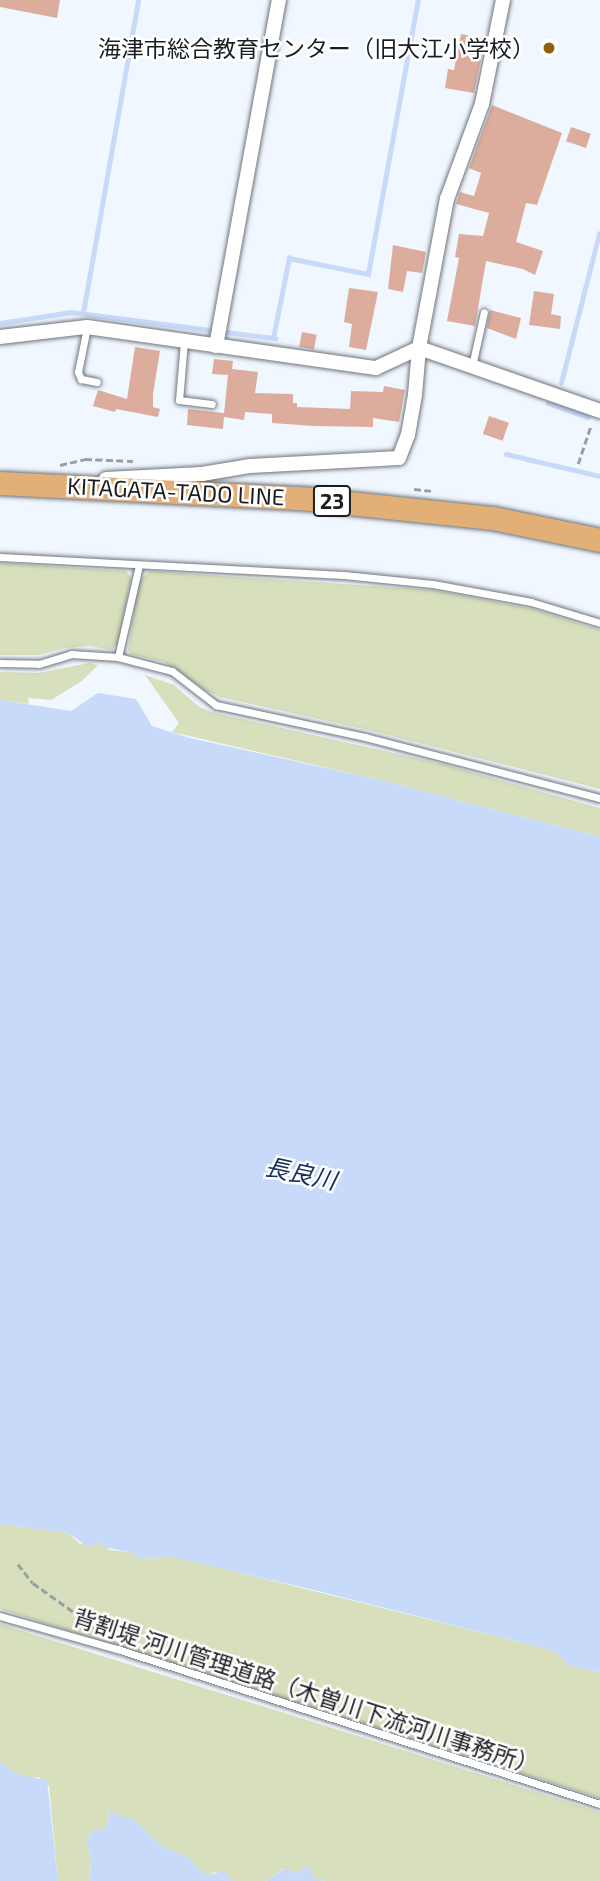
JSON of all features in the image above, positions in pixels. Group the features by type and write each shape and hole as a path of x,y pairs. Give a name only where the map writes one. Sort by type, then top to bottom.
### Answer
{"main road":[{"name":"KITAGATA-TADO LINE","path":"0,482 60,476 311,499 492,518 600,540"}],"street":[{"path":"217,343 279,0"},
{"path":"60,476 97,479 202,474 250,466 399,458 408,435 419,348 447,199 482,104 503,0"},
{"path":"0,337 87,327 217,343 376,368 419,348 599,410"}],"lane":[{"path":"472,367 484,312"},
{"path":"87,327 78,372 81,379 97,382"},
{"path":"184,341 179,400 212,404"},
{"path":"0,557 344,575 433,584 531,602 600,623"},
{"path":"118,657 139,565"},
{"path":"0,663 39,664 71,654 118,657 172,671 216,705 365,737 600,798"},
{"name":"背割堤 河川管理道路（木曽川下流河川事務所）","path":"0,1616 117,1649 600,1804"}],"path":[{"path":"578,464 599,410"},
{"path":"60,476 85,458 135,461"},
{"path":"18,1564 33,1583 110,1637 117,1649"}],"green space":[{"path":"0,563 126,571 131,578 118,644 111,650 90,646 65,648 39,655 0,655"},
{"path":"149,571 433,590 533,609 600,630 600,789 368,730 220,697 205,690 164,662 131,654 128,650 139,581"},
{"path":"89,663 98,665 82,681 51,700 28,698 29,704 0,700 0,672 39,673"},
{"path":"145,675 174,685 198,706 211,712 442,764 600,808 600,837 371,778 172,732 179,723"},
{"path":"0,1524 69,1533 80,1544 102,1539 109,1550 129,1552 141,1559 168,1556 180,1558 556,1651 570,1666 600,1672 600,1798 0,1609"},
{"path":"0,1624 600,1812 600,1881 326,1881 314,1879 310,1866 296,1873 284,1868 266,1881 232,1881 216,1872 209,1875 204,1873 188,1858 162,1846 134,1821 106,1811 110,1818 104,1830 90,1831 87,1843 91,1857 90,1881 58,1881 49,1786 39,1777 20,1775 0,1762"}],"water":[{"name":"長良川","path":"98,693 136,699 152,726 190,738 371,778 600,837 600,1672 570,1666 555,1651 314,1590 168,1556 141,1559 129,1552 102,1547 102,1540 89,1548 69,1533 0,1524 0,700 71,711"},
{"path":"0,1762 20,1775 47,1780 58,1881 0,1881"},
{"path":"106,1810 134,1820 162,1846 188,1858 204,1873 209,1875 225,1871 232,1881 90,1881 91,1857 87,1843 90,1831 104,1830 110,1818"},
{"path":"310,1866 314,1879 326,1881 266,1881 285,1868 296,1873"}],"building":[{"path":"0,0 60,0 57,18 0,7"},
{"path":"461,34 485,39 474,93 445,88 448,69 454,70"},
{"path":"492,105 562,133 537,205 526,203 516,242 543,251 535,275 523,269 486,261 475,326 447,321 459,258 455,257 459,234 483,236 489,213 456,204 460,192 474,196 481,173 469,168"},
{"path":"571,127 591,134 586,148 566,141"},
{"path":"393,245 426,252 422,273 407,271 403,292 388,289"},
{"path":"349,288 378,292 366,350 349,347 352,324 344,322"},
{"path":"534,291 554,294 551,314 561,316 560,329 529,325"},
{"path":"490,310 521,318 516,339 487,328"},
{"path":"302,332 317,335 314,350 299,347"},
{"path":"135,347 160,351 153,394 153,407 160,409 158,417 116,409 115,412 93,406 98,390 127,399"},
{"path":"214,359 233,361 232,369 258,372 255,393 293,394 293,403 297,403 297,407 350,409 351,391 383,392 384,386 405,390 399,422 373,418 373,427 313,426 272,423 272,414 245,412 244,420 224,417 223,429 187,425 188,409 224,413 228,375 212,374"},
{"path":"489,416 509,423 503,441 483,434"}],"waterway":[{"path":"83,313 138,0"},
{"path":"273,338 289,258 368,274 418,0"},
{"path":"561,383 599,234"},
{"path":"0,323 71,312 275,338"},
{"path":"548,403 588,417"},
{"path":"506,454 600,476"}],"place":[{"name":"海津市総合教育センター（旧大江小学校）","path":"549,48"}]}
